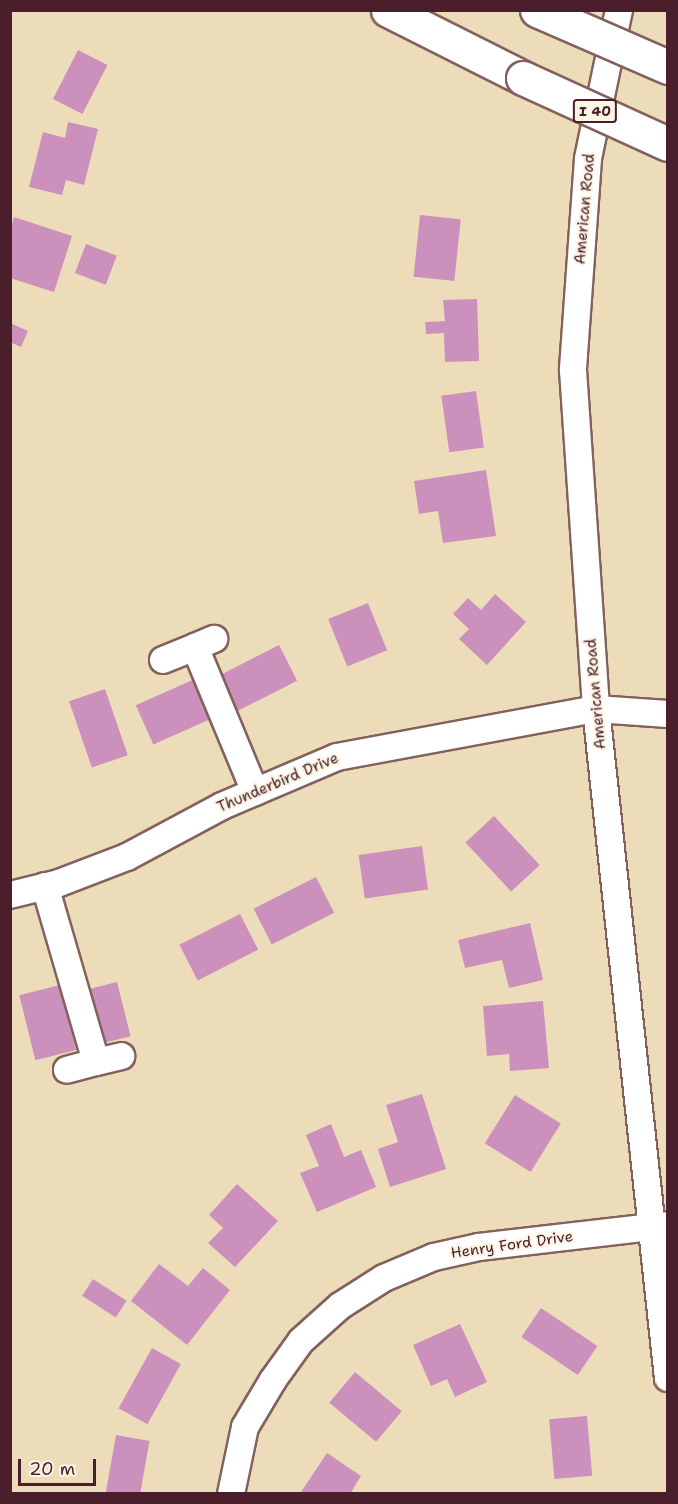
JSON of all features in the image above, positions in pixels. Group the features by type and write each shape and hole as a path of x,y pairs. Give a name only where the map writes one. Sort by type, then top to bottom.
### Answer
{"highway":[{"name":"I 40","path":"388,10 523,78 668,144"},
{"path":"537,10 668,67"}],"street":[{"name":"American Road","path":"619,10 588,159 573,370 596,709 660,1225 668,1378"},
{"path":"163,660 204,643 255,792"},
{"name":"Thunderbird Drive","path":"10,895 45,886 127,857 255,792 337,757 596,709 668,714"},
{"path":"45,886 96,1062"},
{"path":"67,1070 121,1056"},
{"name":"Henry Ford Drive","path":"231,1494 246,1427 273,1380 301,1341 340,1306 384,1278 434,1257 479,1247 660,1225"}],"building":[{"path":"78,50 107,65 82,114 53,99"},
{"path":"68,122 98,129 84,185 66,180 62,195 29,187 43,132 65,138"},
{"path":"420,215 461,219 454,281 414,277"},
{"path":"14,217 72,236 54,292 10,278 10,230"},
{"path":"86,244 117,256 106,285 75,273"},
{"path":"477,299 479,361 445,362 444,333 426,334 425,322 445,321 443,300"},
{"path":"10,323 28,331 21,347 10,342"},
{"path":"476,391 484,447 449,452 441,396"},
{"path":"486,470 496,536 443,543 438,511 419,514 414,481"},
{"path":"495,594 526,622 487,665 459,639 469,629 453,614 468,598 481,610"},
{"path":"368,603 387,650 347,666 328,619"},
{"path":"279,645 297,681 237,711 219,675"},
{"path":"197,678 214,717 153,745 136,705"},
{"path":"105,689 128,755 92,768 69,701"},
{"path":"494,816 540,865 511,892 465,843"},
{"path":"422,846 428,890 365,898 359,855"},
{"path":"316,877 334,913 272,944 254,909"},
{"path":"240,914 258,950 198,981 179,945"},
{"path":"530,923 543,980 509,988 502,960 465,968 458,940"},
{"path":"117,982 131,1036 100,1044 87,989"},
{"path":"60,985 76,1050 35,1060 19,995"},
{"path":"543,1001 549,1068 510,1071 509,1054 487,1056 483,1006"},
{"path":"422,1094 446,1169 390,1187 378,1149 398,1142 386,1105"},
{"path":"515,1095 561,1124 531,1172 485,1143"},
{"path":"331,1124 344,1157 361,1150 376,1187 317,1212 300,1173 319,1166 306,1135"},
{"path":"237,1184 278,1221 235,1267 208,1243 223,1228 209,1215"},
{"path":"159,1264 188,1286 203,1268 230,1290 187,1345 131,1301"},
{"path":"93,1279 127,1301 116,1318 82,1296"},
{"path":"541,1308 597,1346 578,1375 521,1337"},
{"path":"460,1324 487,1382 455,1397 447,1379 431,1386 413,1345"},
{"path":"152,1348 181,1364 147,1424 119,1408"},
{"path":"355,1372 402,1411 376,1442 329,1403"},
{"path":"587,1416 592,1476 554,1479 549,1419"},
{"path":"116,1435 149,1441 140,1494 106,1494"},
{"path":"327,1453 361,1476 350,1494 301,1492"}]}
